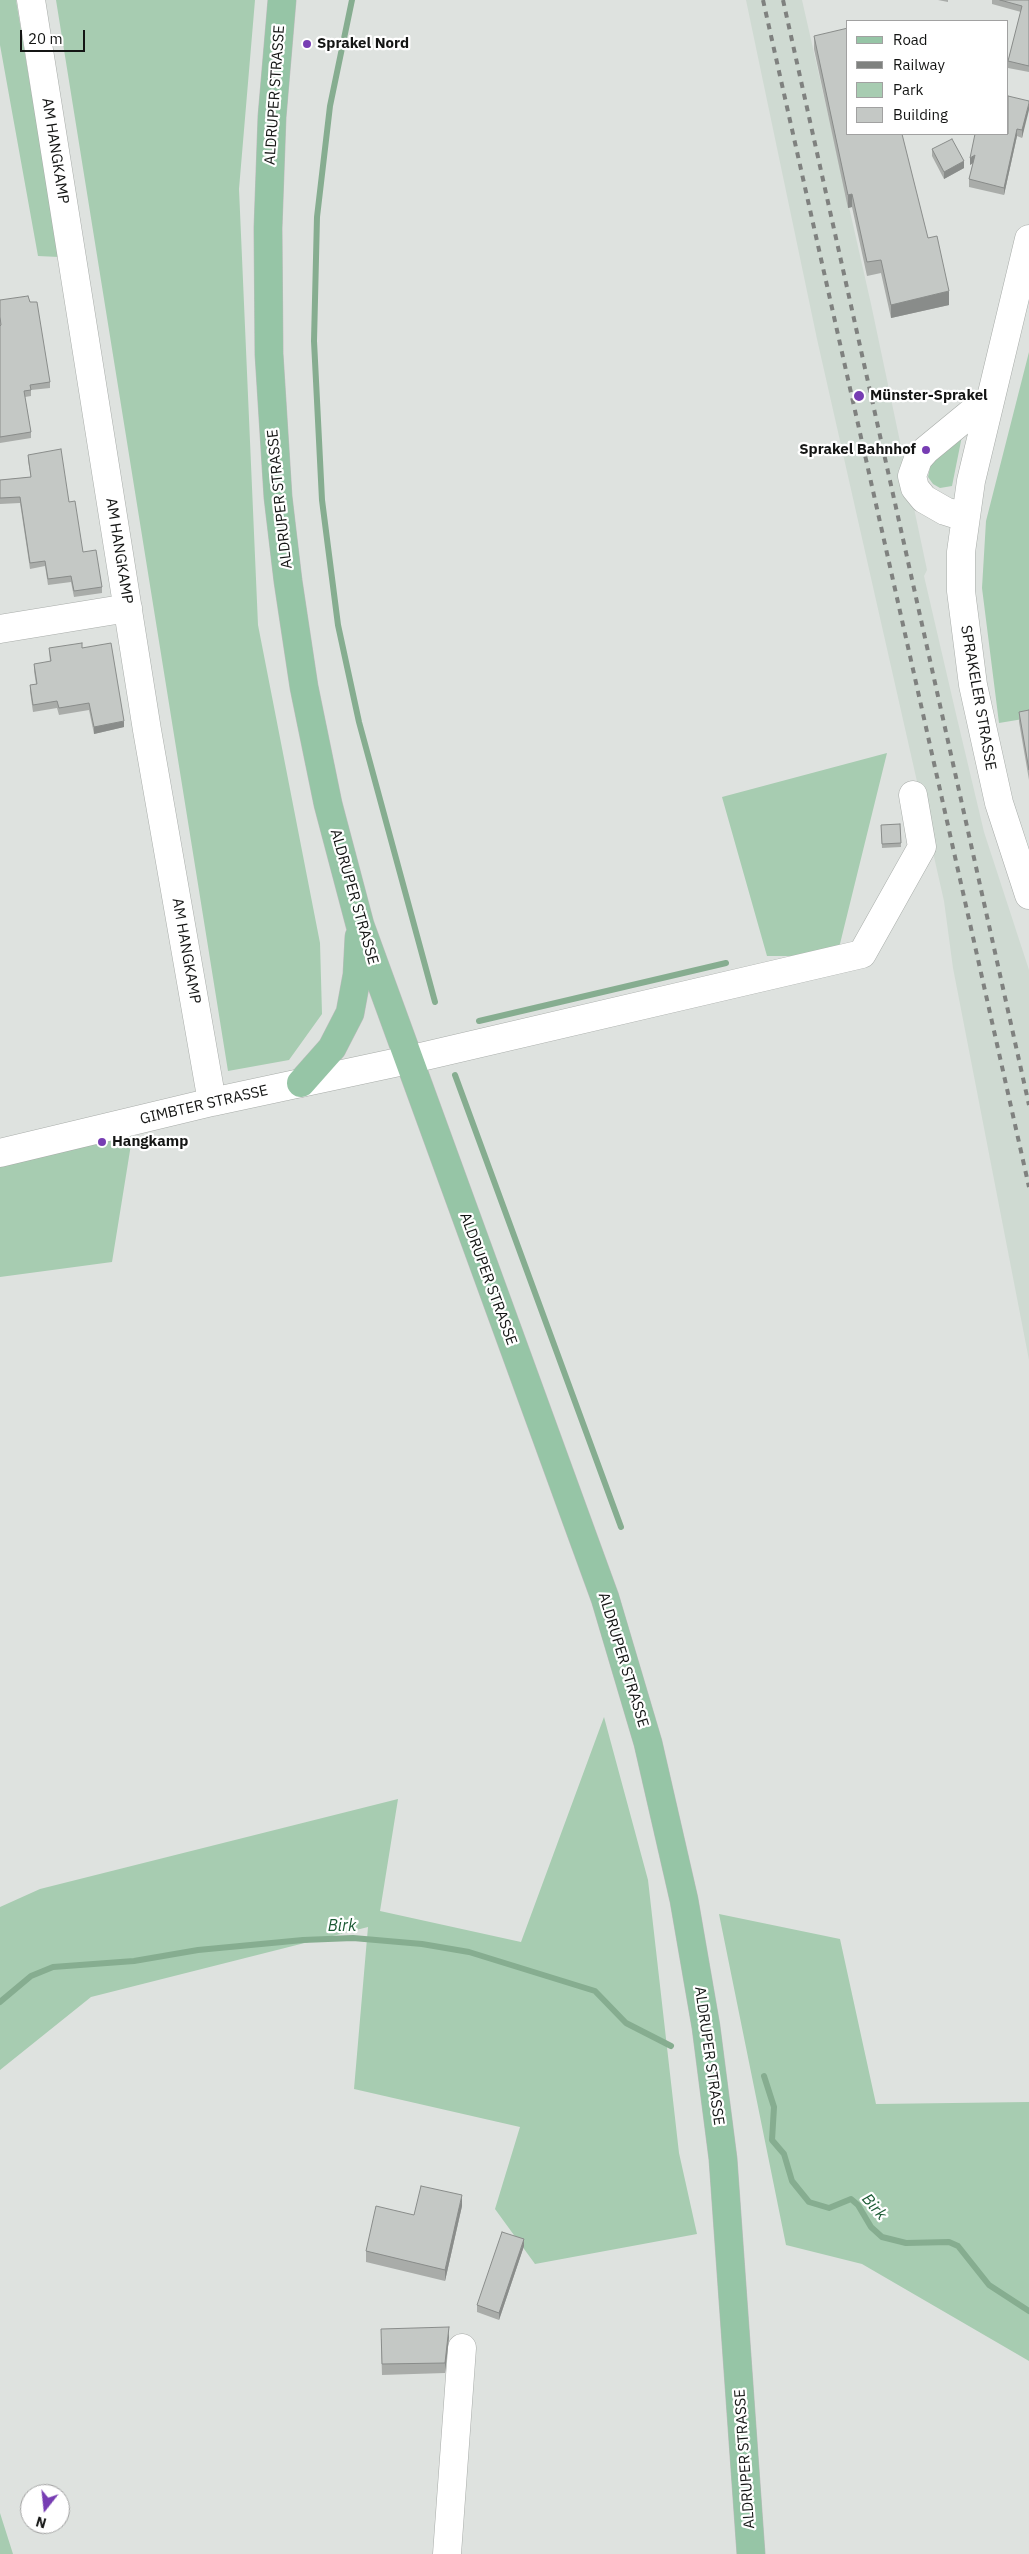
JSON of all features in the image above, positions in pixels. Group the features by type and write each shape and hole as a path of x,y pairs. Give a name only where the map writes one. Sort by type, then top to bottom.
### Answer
{"main road":[{"name":"ALDRUPER STRASSE","path":"282,0 272,117 268,228 269,354 278,497 304,687 328,804 360,926 605,1598 653,1762 684,1900 706,2027 715,2093 731,2261 751,2554"},
{"path":"301,1083 332,1048 350,1013 357,975 360,926"}],"street":[{"name":"AM HANGKAMP","path":"31,0 149,740 212,1102"},
{"name":"SPRAKELER STRASSE","path":"1029,239 964,517 961,552 964,626 973,685 998,803 1029,895"},
{"path":"964,517 944,511 924,499 916,488 912,476 918,459 926,450 971,413 989,406"},
{"path":"0,629 128,608"},
{"name":"GIMBTER STRASSE","path":"0,1153 212,1102 408,1060 862,954 922,847 913,795"},
{"path":"447,2554 462,2348"}],"shaded area":[{"path":"746,0 802,0 871,304 927,570 924,576 956,714 984,832 1029,970 1029,1360 953,968 944,901 817,339"}],"green space":[{"path":"0,0 16,0 59,257 38,256 0,45"},
{"path":"56,0 255,0 239,189 258,625 320,943 322,1014 289,1060 228,1071"},
{"path":"1029,352 1029,718 999,723 982,588 986,521"},
{"path":"962,436 952,486 940,488 933,484 928,477 931,462"},
{"path":"887,753 837,956 767,956 722,797"},
{"path":"133,1132 112,1262 0,1277 0,1165"},
{"path":"604,1717 648,1880 679,2153 697,2234 535,2264 495,2209 520,2127 354,2089 368,1927 91,1997 0,2070 0,1907 40,1889 398,1799 380,1911 521,1942"},
{"path":"719,1914 840,1939 876,2104 1029,2102 1029,2361 862,2264 786,2245"},
{"path":"0,2513 13,2554 0,2554"}],"building":[{"path":"1000,0 1029,0 1029,66 1009,61 1022,6"},
{"path":"846,28 846,135 902,135 928,238 937,236 949,291 891,305 881,260 867,262 852,194 848,195 814,36"},
{"path":"1009,96 1029,101 1022,130 1017,129 1004,188 969,179 975,155 970,158 975,135 1009,135"},
{"path":"952,139 964,161 944,172 932,149"},
{"path":"28,296 30,302 37,302 50,382 30,385 31,390 24,391 31,432 0,437 0,300"},
{"path":"61,449 69,502 75,501 83,552 96,550 102,587 74,591 71,576 48,579 45,561 30,563 20,497 0,498 0,480 31,477 28,455"},
{"path":"82,643 82,648 111,643 124,721 94,727 89,703 59,708 57,701 33,705 30,685 37,684 34,664 51,661 49,648"},
{"path":"1029,710 1029,770 1019,712"},
{"path":"900,824 901,843 882,844 881,825"},
{"path":"421,2186 462,2195 445,2270 366,2251 376,2206 414,2215"},
{"path":"502,2232 524,2239 499,2313 477,2305"},
{"path":"449,2327 445,2363 382,2364 381,2329"}],"waterway":[{"path":"352,0 330,106 317,217 314,341 322,500 338,625 359,722 435,1002"},
{"path":"479,1021 726,963"},
{"path":"455,1075 621,1527"},
{"name":"Birk","path":"0,2002 31,1976 53,1967 134,1961 198,1950 303,1940 353,1938 422,1944 469,1952 595,1991 626,2023 671,2046"},
{"name":"Birk","path":"764,2076 774,2107 772,2140 784,2154 792,2181 809,2202 829,2208 851,2199 858,2205 871,2227 882,2237 906,2243 949,2242 958,2246 989,2285 1029,2311"}],"railway":[{"path":"763,0 1029,1187"},
{"path":"783,0 1029,1105"}],"place":[{"name":"Sprakel Nord","path":"307,44"},
{"name":"Münster-Sprakel","path":"859,396"},
{"name":"Sprakel Bahnhof","path":"926,450"},
{"name":"Hangkamp","path":"102,1142"}]}
